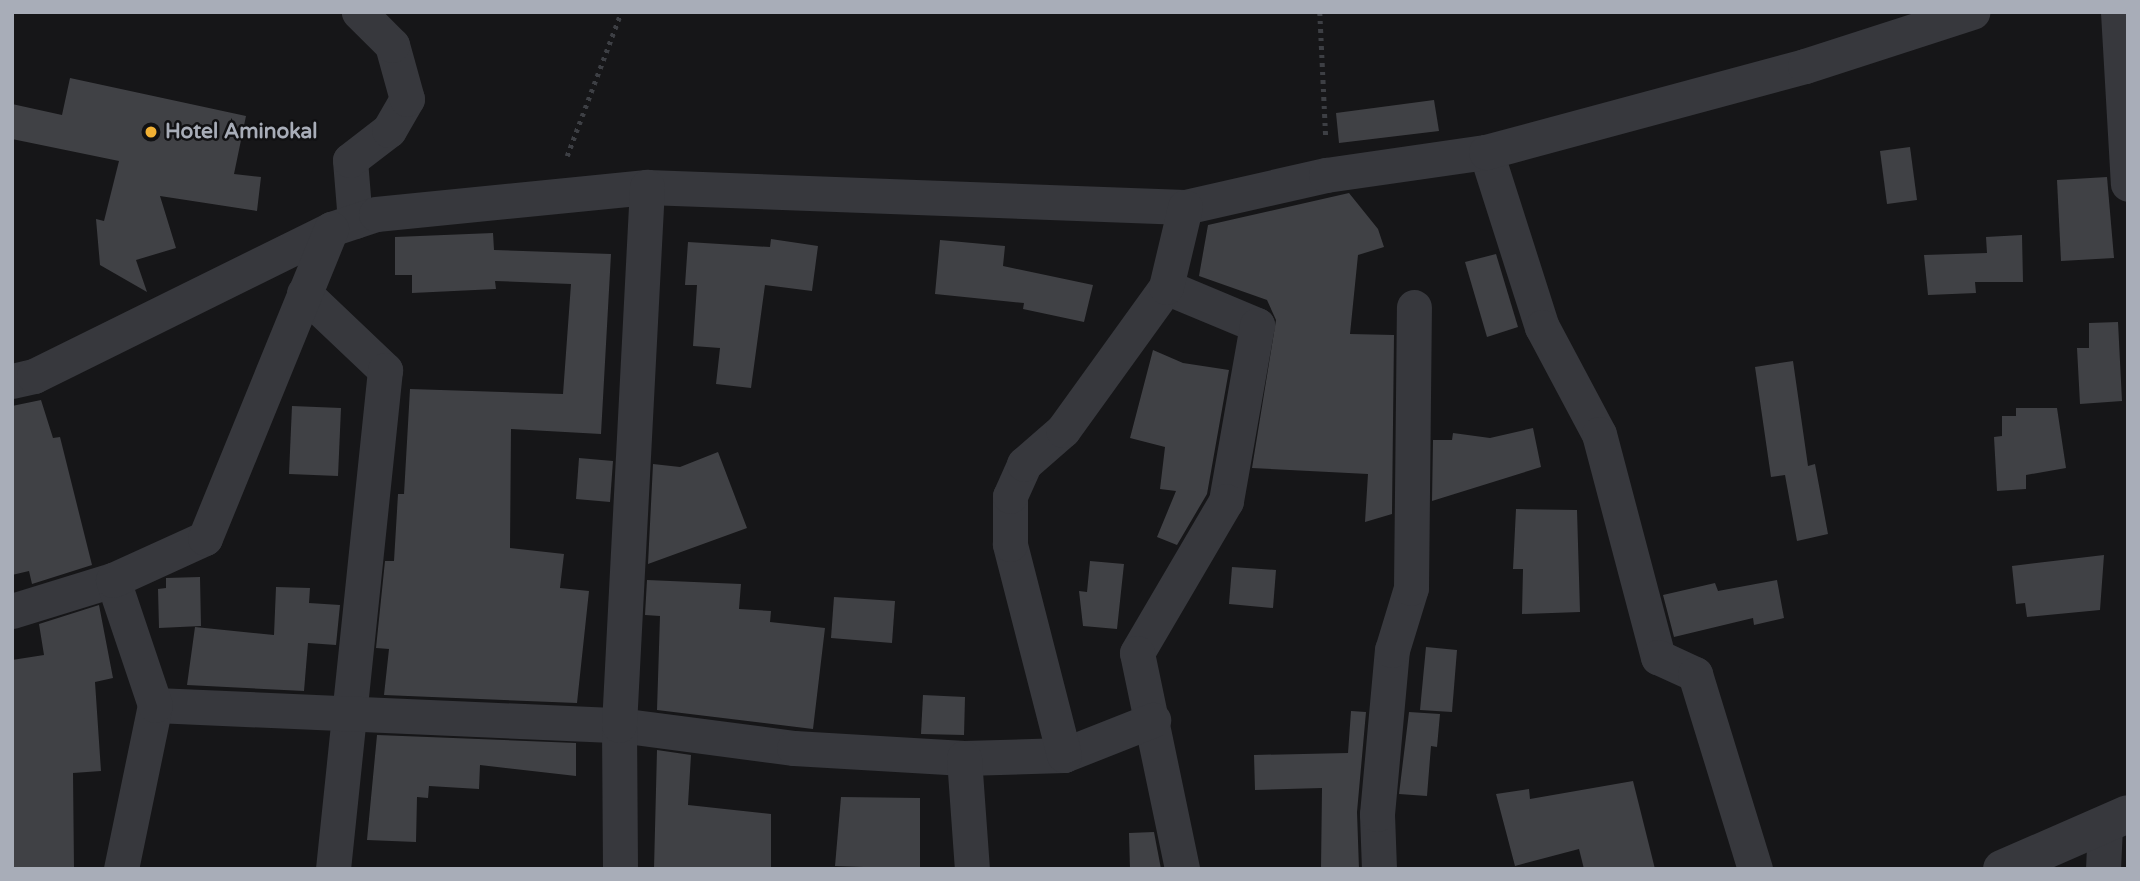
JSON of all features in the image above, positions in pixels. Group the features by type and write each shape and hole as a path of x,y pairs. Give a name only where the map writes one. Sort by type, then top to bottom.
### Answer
{"street":[{"path":"12,611 113,580 205,538 304,293 343,225 350,160 389,130 407,99 392,45 359,12"},
{"path":"12,381 34,376 343,225 376,214 647,187 1185,207 1326,174 1486,152 1805,66 1972,12"},
{"path":"2118,12 2128,184"},
{"path":"1486,152 1542,327 1599,434 1658,657 1695,674 1755,869"},
{"path":"620,869 619,726 647,187"},
{"path":"1064,755 1010,544 1010,496 1024,464 1063,430 1166,287 1185,207"},
{"path":"1166,287 1256,325 1226,501 1137,653 1182,869"},
{"path":"304,293 385,370 333,869"},
{"path":"1379,869 1377,814 1392,650 1411,589 1414,307"},
{"path":"113,580 155,705 121,869"},
{"path":"155,705 348,716 619,726 794,748 964,758 1064,755 1153,720"},
{"path":"964,758 972,869"},
{"path":"2002,869 2116,820"},
{"path":"2103,869 2116,820"}],"path":[{"path":"552,197 621,12"},
{"path":"1320,12 1326,174"}],"building":[{"path":"70,78 246,116 234,174 261,177 257,211 160,196 176,248 136,260 147,292 100,265 96,219 104,221 119,161 12,139 12,104 62,115"},
{"path":"1434,100 1439,131 1339,143 1336,113"},
{"path":"1910,147 1917,200 1887,204 1880,151"},
{"path":"2107,177 2114,258 2061,261 2057,180"},
{"path":"1349,193 1378,229 1384,247 1358,255 1350,334 1394,335 1392,514 1365,522 1368,474 1252,468 1276,320 1267,300 1199,276 1208,225"},
{"path":"493,233 494,250 611,254 601,434 511,429 510,548 564,554 560,588 589,591 577,703 384,695 389,649 376,648 385,561 394,561 398,494 404,494 410,389 563,394 571,284 495,281 496,289 412,293 412,275 395,275 395,237"},
{"path":"2022,235 2023,282 1975,282 1976,293 1928,295 1924,255 1987,253 1986,237"},
{"path":"771,239 818,246 812,291 765,285 751,388 716,384 720,348 693,346 697,285 685,285 688,242 770,247"},
{"path":"940,240 1005,246 1003,266 1093,285 1084,322 1023,309 1024,303 935,294"},
{"path":"1496,254 1518,327 1487,337 1465,262"},
{"path":"2118,322 2122,401 2080,404 2077,348 2089,348 2089,323"},
{"path":"1153,350 1183,363 1229,370 1207,494 1177,545 1157,537 1176,491 1160,489 1165,447 1130,438"},
{"path":"1793,361 1808,466 1815,464 1828,534 1797,541 1785,475 1771,477 1755,367"},
{"path":"41,400 53,438 60,437 92,565 32,584 29,571 12,575 12,406"},
{"path":"292,406 341,408 338,476 289,474"},
{"path":"2016,408 2057,408 2066,468 2026,475 2026,489 1997,491 1994,437 2002,436 2002,416 2016,416"},
{"path":"1533,428 1541,467 1432,501 1433,440 1452,440 1453,433 1490,438"},
{"path":"718,452 747,528 648,564 653,464 680,467"},
{"path":"579,458 613,461 610,502 576,499"},
{"path":"1516,509 1577,510 1580,612 1522,614 1523,569 1513,569"},
{"path":"2104,555 2100,610 2027,617 2025,603 2016,604 2012,566"},
{"path":"1090,561 1124,564 1117,629 1083,626 1079,591 1087,592"},
{"path":"1232,567 1276,570 1273,608 1229,604"},
{"path":"200,577 201,626 159,628 158,589 166,588 166,578"},
{"path":"647,580 741,584 739,609 771,611 770,622 825,628 813,729 657,710 660,616 645,615"},
{"path":"1777,580 1784,618 1754,625 1753,618 1674,637 1663,595 1715,583 1718,591"},
{"path":"276,587 310,588 309,603 340,605 336,645 308,643 304,691 187,685 195,627 274,635"},
{"path":"834,597 895,601 892,643 831,638"},
{"path":"99,605 113,678 95,682 101,771 73,773 74,868 12,869 12,660 44,655 39,624"},
{"path":"1426,647 1457,650 1452,712 1420,710"},
{"path":"923,695 965,697 964,735 921,734"},
{"path":"1351,711 1366,712 1357,812 1359,869 1321,869 1322,788 1255,790 1254,755 1348,753"},
{"path":"1409,712 1440,714 1437,747 1431,746 1427,796 1399,794"},
{"path":"377,735 576,743 576,776 480,765 479,789 429,786 428,798 417,797 416,842 367,840"},
{"path":"657,750 691,755 688,805 771,814 771,869 654,869"},
{"path":"1633,781 1655,869 1584,869 1579,849 1515,866 1496,794 1529,789 1530,799"},
{"path":"841,797 920,798 920,869 835,866"},
{"path":"1154,832 1161,869 1130,869 1129,833"}],"place":[{"name":"Hotel Aminokal","path":"151,132"}]}
